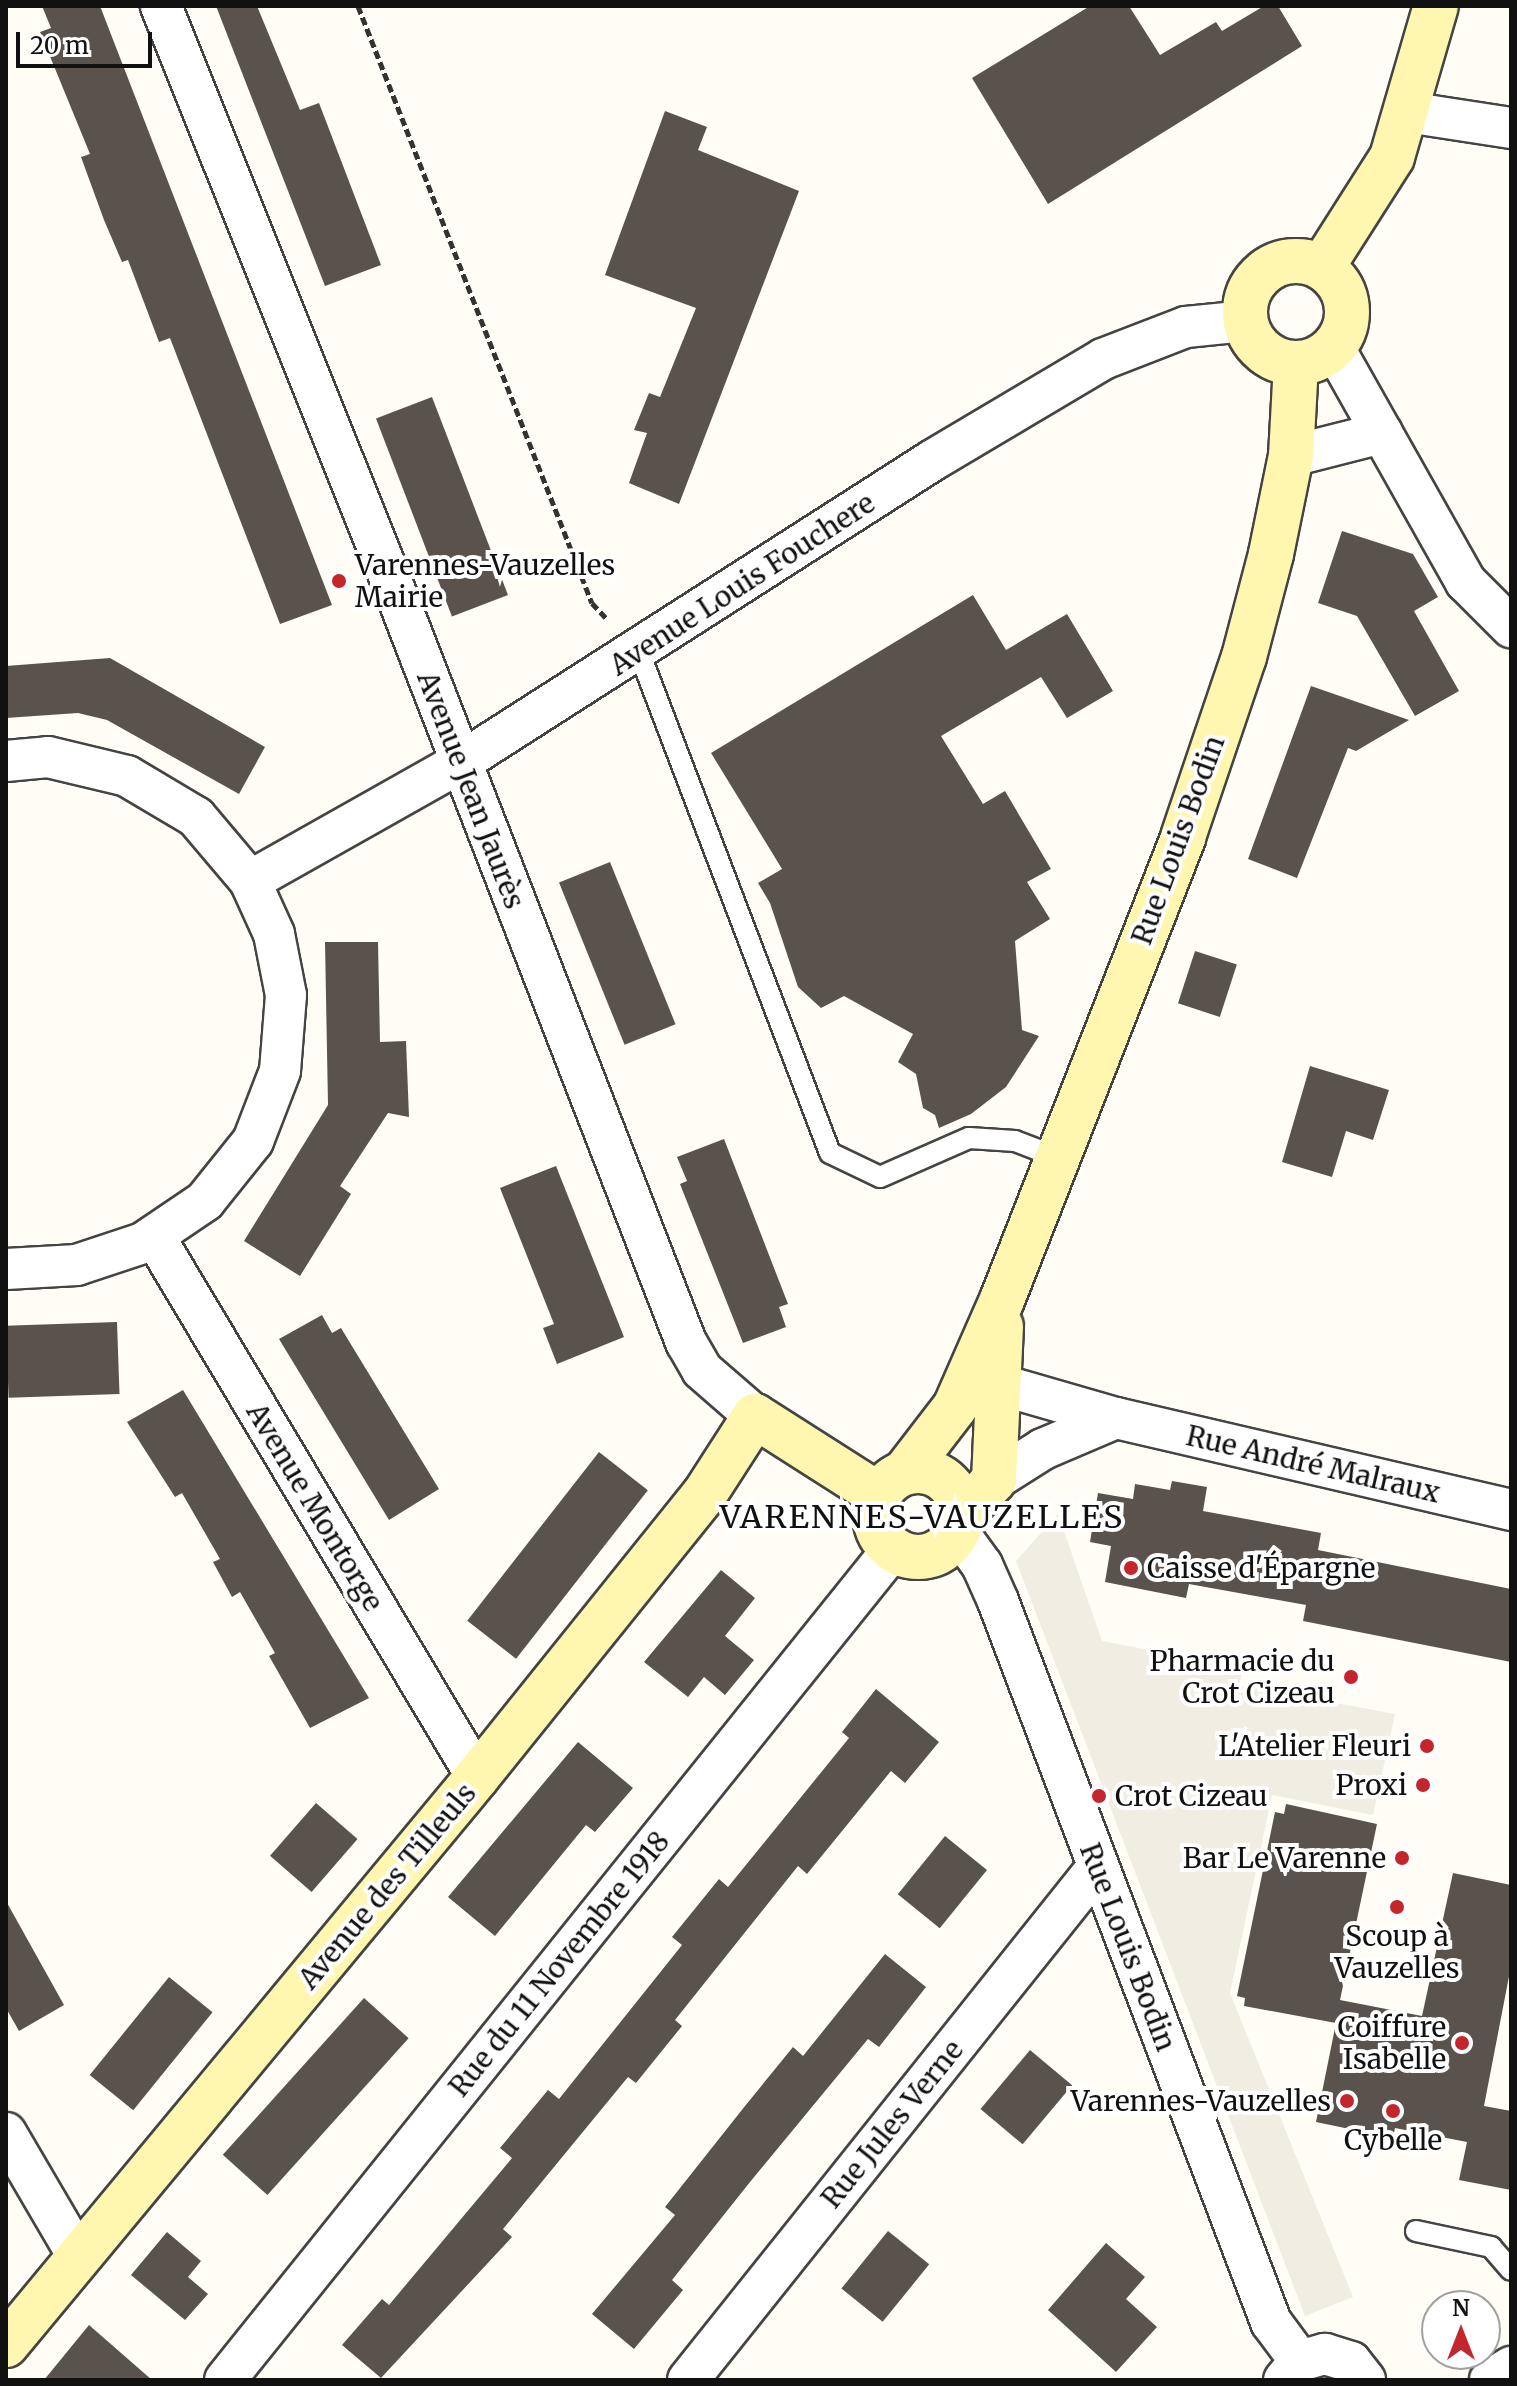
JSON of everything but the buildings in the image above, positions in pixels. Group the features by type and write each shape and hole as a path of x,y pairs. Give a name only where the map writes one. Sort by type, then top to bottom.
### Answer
{"street":[{"name":"Avenue Jean Jaurès","path":"161,6 461,762 686,1342 702,1370 755,1416 892,1484"},
{"path":"1322,267 1392,157 1436,6"},
{"path":"1407,112 1511,128"},
{"path":"1315,356 1343,335 1347,305 1335,277 1322,267 1290,261 1261,275 1250,289 1245,321 1258,346 1315,356 1382,433 1466,582 1511,627"},
{"name":"Avenue Louis Fouchere","path":"250,881 461,762 639,652 933,460 1103,359 1186,327 1245,321"},
{"name":"Rue Louis Bodin","path":"892,1484 955,1407 1002,1300 1183,837 1244,657 1315,356"},
{"path":"1291,456 1382,433"},
{"path":"6,761 48,757 127,776 196,817 250,881 282,964 286,995 280,1071 253,1141 205,1201 154,1236 77,1265 6,1269"},
{"name":"Avenue Montorge","path":"154,1236 477,1777"},
{"name":"Rue Louis Bodin","path":"994,1480 1002,1300"},
{"name":"Rue André Malraux","path":"998,1384 1116,1418 1511,1510"},
{"name":"Avenue des Tilleuls","path":"6,2345 477,1777 704,1495 755,1416"},
{"path":"960,1523 944,1478 919,1470 892,1484 876,1524 893,1549 922,1557 949,1545 960,1523 994,1480 1043,1449 1116,1418"},
{"name":"Rue Louis Bodin","path":"960,1523 998,1601 1096,1869 1292,2371"},
{"name":"Rue du 11 Novembre 1918","path":"225,2380 893,1549"},
{"name":"Rue Jules Verne","path":"688,2380 1096,1869"},
{"path":"6,2133 79,2258"},
{"path":"1292,2371 1311,2355 1339,2356 1365,2380"},
{"path":"1490,2380 1511,2367"}],"lane":[{"path":"639,652 830,1153 880,1177 969,1138 1015,1141 1057,1157"},
{"path":"1416,2231 1491,2247 1511,2270"}],"path":[{"path":"358,6 592,603 639,652"}],"shaded area":[{"path":"1058,1514 1102,1641 1243,1668 1239,1685 1395,1714 1373,1815 1272,1795 1230,1993 1353,2297 1305,2316 1016,1561"}],"place":[{"name":"Varennes-Vauzelles Mairie","path":"339,581"},
{"name":"Caisse d'Épargne","path":"1131,1568"},
{"name":"Pharmacie du Crot Cizeau","path":"1351,1677"},
{"name":"L'Atelier Fleuri","path":"1427,1746"},
{"name":"Proxi","path":"1423,1785"},
{"name":"Crot Cizeau","path":"1099,1796"},
{"name":"Bar Le Varenne","path":"1402,1858"},
{"name":"Scoup à Vauzelles","path":"1397,1907"},
{"name":"Coiffure Isabelle","path":"1462,2043"},
{"name":"Varennes-Vauzelles","path":"1347,2101"},
{"name":"Cybelle","path":"1393,2111"}],"district":[{"name":"VARENNES-VAUZELLES","path":"922,1517"}]}
